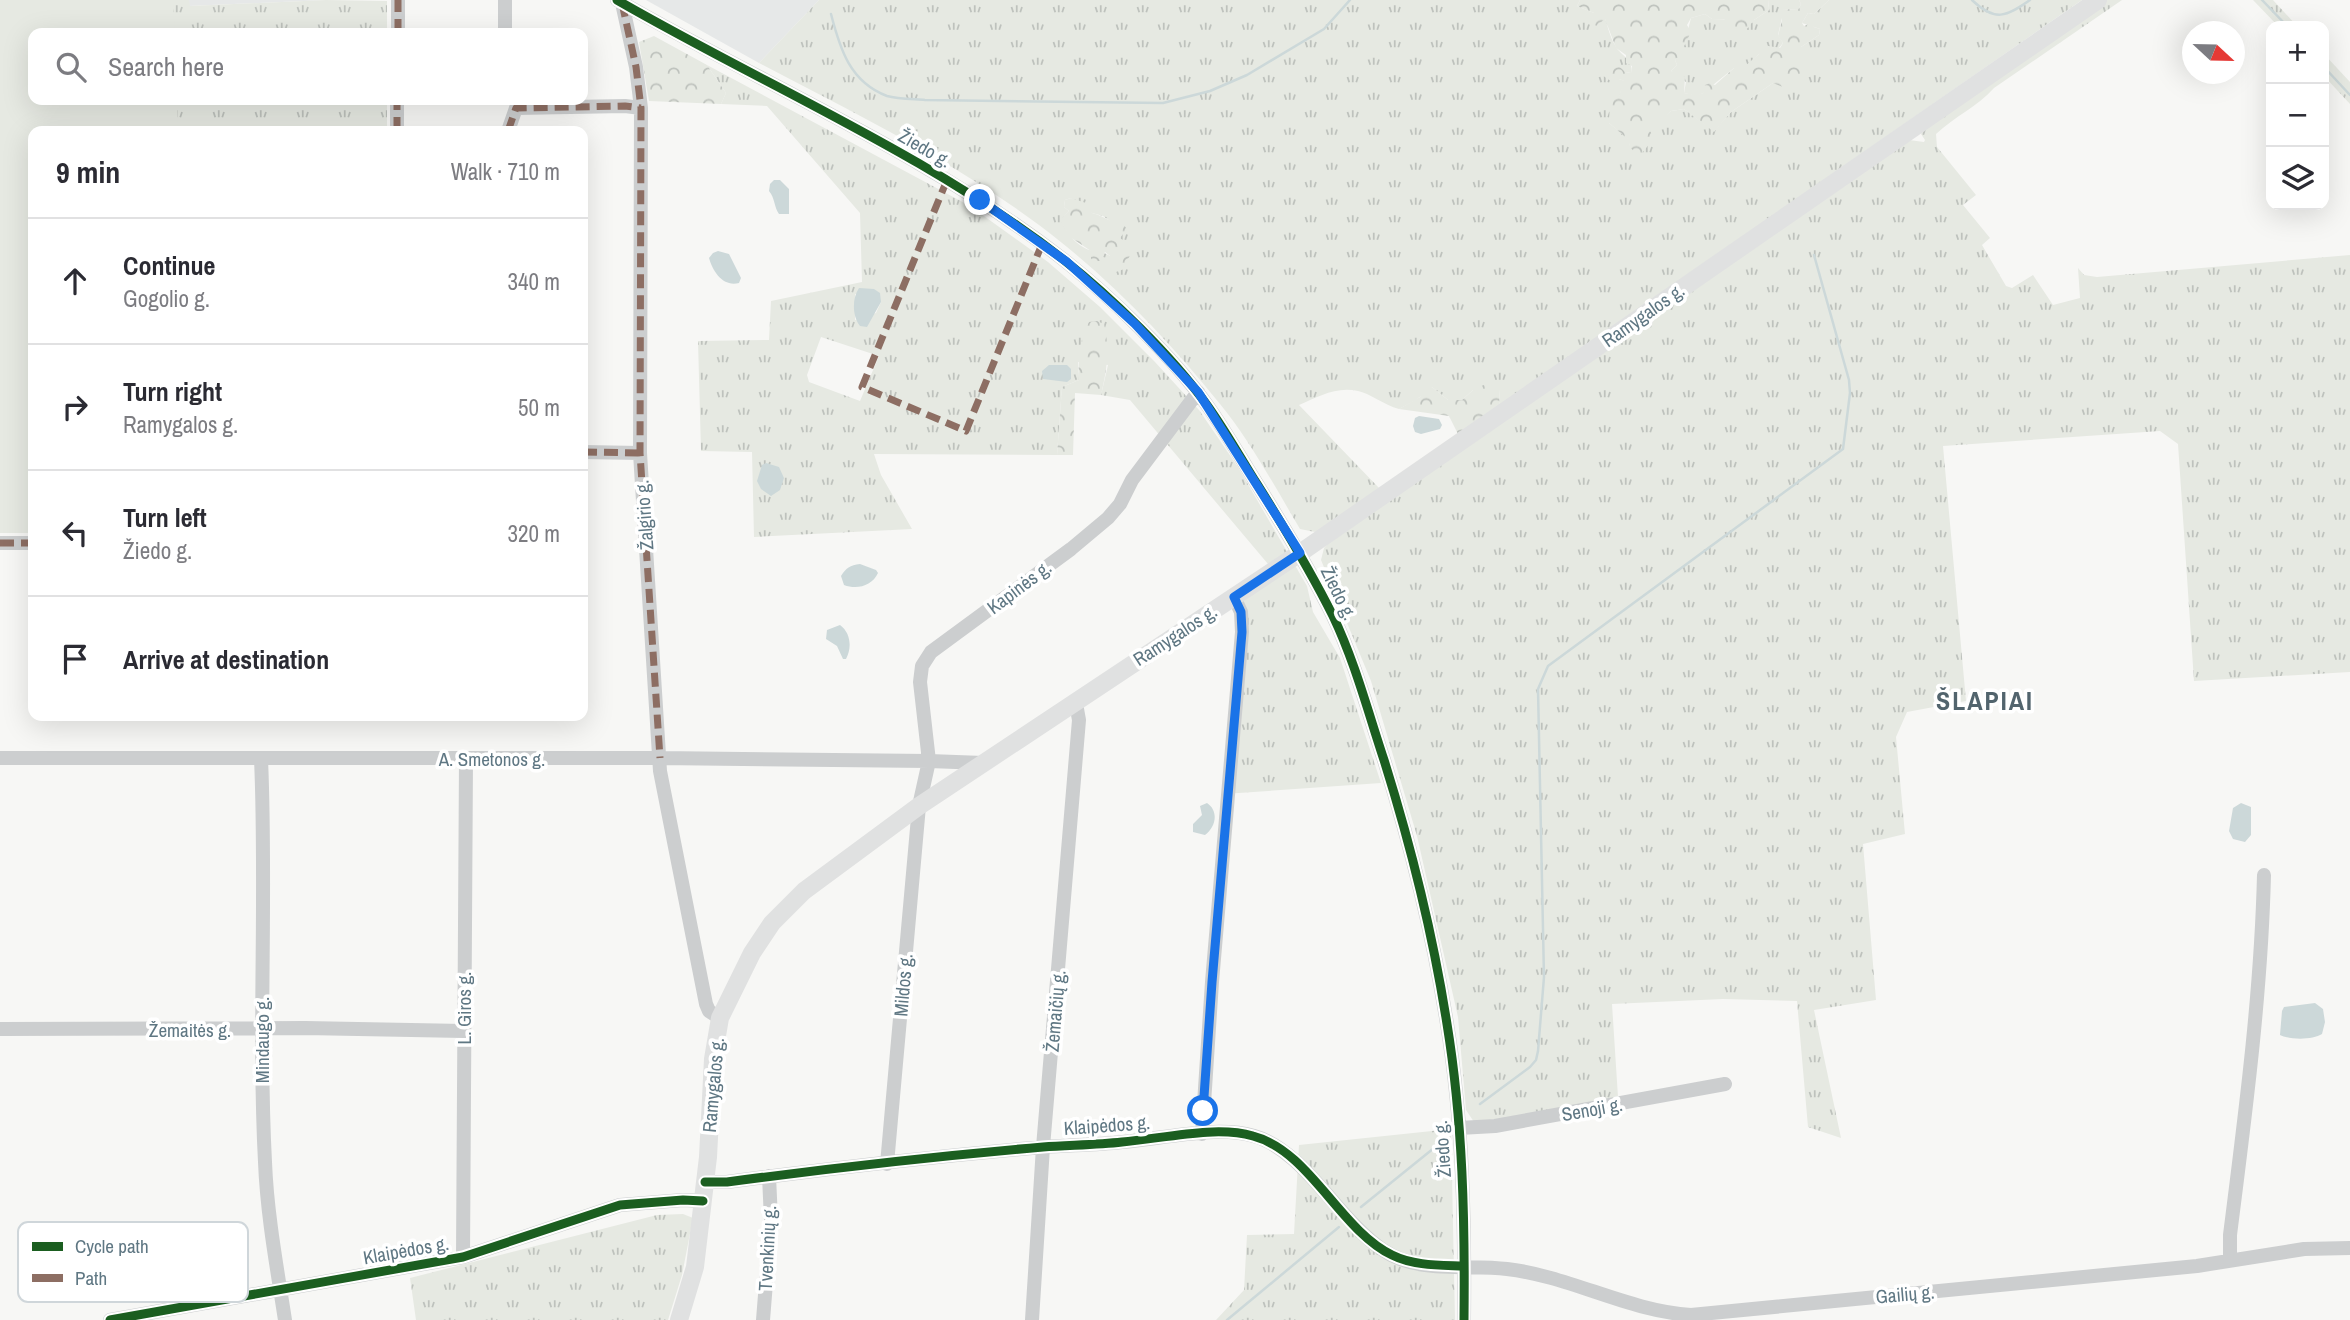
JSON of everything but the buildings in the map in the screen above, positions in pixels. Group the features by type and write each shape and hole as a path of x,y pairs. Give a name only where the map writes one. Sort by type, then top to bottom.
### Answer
{"main road":[{"name":"Ramygalos g.","path":"679,1320 695,1267 705,1182 713,1059 720,1018 752,953 772,923 804,891 919,806 1300,553 2098,0"}],"street":[{"path":"398,0 398,28"},
{"path":"505,0 505,28"},
{"name":"Žiedo g.","path":"620,1 914,161 990,207 1077,271 1135,324 1198,392 1300,553 1334,620 1363,696 1391,783 1421,893 1447,1024 1459,1128 1464,1320"},
{"name":"Žalgirio g.","path":"620,1 636,67 641,108 640,453 660,771 706,1004 709,1011 720,1018"},
{"path":"397,105 397,126"},
{"path":"509,126 514,105"},
{"path":"570,105 641,108"},
{"name":"Kapinės g.","path":"919,806 929,761 920,682 922,666 932,652 1071,549 1108,518 1120,504 1132,480 1198,392"},
{"path":"588,452 640,453"},
{"path":"0,543 28,543"},
{"path":"1202,1134 1212,982 1242,632 1241,612 1234,597"},
{"name":"Žemaičių g.","path":"1032,1320 1079,720 1077,709 1072,703"},
{"name":"A. Smetonos g.","path":"0,758 660,758 983,764"},
{"name":"Mindaugo g.","path":"261,759 264,823 261,1030 265,1165 285,1320"},
{"name":"L. Giros g.","path":"463,1257 466,759"},
{"name":"Mildos g.","path":"887,1164 919,806"},
{"path":"2231,1260 2230,1235 2263,936 2264,875"},
{"name":"Žemaitės g.","path":"0,1029 305,1028 464,1031"},
{"name":"Senoji g.","path":"1459,1128 1495,1126 1725,1084"},
{"name":"Klaipėdos g.","path":"705,1182 1044,1147 1239,1133 1273,1143 1291,1158 1374,1244 1393,1256 1421,1264 1464,1266"},
{"name":"Tvenkinių g.","path":"763,1320 771,1220 769,1176"},
{"name":"Klaipėdos g.","path":"248,1295 463,1257 620,1205 703,1201"},
{"name":"Gailių g.","path":"1464,1266 1511,1269 1661,1311 1691,1315 2172,1269 2304,1249 2350,1248"},
{"name":"Klaipėdos g.","path":"110,1320 209,1302"}],"shaded area":[{"path":"189,0 326,0 189,6"},
{"path":"646,0 819,0 759,63"},
{"path":"774,180 780,180 789,189 789,214 779,214 777,211 769,191"},
{"path":"718,251 729,254 741,278 739,283 728,283 716,273 709,258"},
{"path":"859,288 874,289 880,293 881,302 867,327 860,326 854,312"},
{"path":"1049,365 1067,365 1071,369 1071,379 1067,382 1043,379 1042,371"},
{"path":"1419,416 1439,419 1442,425 1440,429 1421,434 1415,432 1415,418"},
{"path":"766,463 779,467 784,478 780,490 771,496 761,489 757,481 762,465"},
{"path":"860,564 878,573 864,586 844,585 841,576 843,573 851,566"},
{"path":"840,625 849,641 846,659 843,659 837,646 826,639 827,630"},
{"path":"1207,803 1215,815 1212,828 1205,835 1193,832 1193,824 1202,815 1200,806"},
{"path":"2241,803 2251,807 2251,835 2245,842 2233,839 2229,831 2233,808"},
{"path":"2315,1003 2323,1009 2325,1022 2322,1034 2301,1039 2280,1035 2284,1007"}],"green space":[{"path":"0,0 189,0 190,6 326,0 387,1 387,28 28,28 28,105 387,105 387,126 28,126 28,533 0,533"},
{"path":"0,0 173,0 175,28 28,28 28,105 177,105 178,126 28,126 28,533 0,533"},
{"path":"819,0 1580,0 1577,6 1594,13 1596,26 1605,18 1613,42 1630,64 1631,73 1625,72 1619,79 1625,81 1609,123 1631,141 1629,146 1671,111 1684,109 1714,131 1731,112 1773,83 1801,47 1819,35 1820,29 1802,23 1808,13 1814,14 1829,0 2082,0 1499,406 1500,389 1473,390 1462,400 1448,400 1432,387 1399,409 1362,392 1350,390 1327,393 1299,405 1380,489 1315,532 1300,529 1242,434 1179,355 1089,265 1039,225 938,159 759,63","holes":["1071,198 1092,213 1113,223 1120,238 1110,256 1078,244 1061,220 1069,211 1064,207 1065,200"]},
{"path":"1580,0 1768,0 1769,10 1754,20 1743,34 1724,19 1712,19 1705,14 1691,18 1687,25 1691,32 1684,46 1686,51 1675,60 1677,65 1671,71 1685,77 1684,93 1697,95 1703,93 1705,85 1715,85 1734,68 1744,67 1759,54 1763,45 1780,48 1783,43 1778,36 1782,20 1780,12 1784,9 1798,10 1801,4 1799,0 1829,0 1814,14 1808,13 1802,23 1804,26 1811,23 1820,29 1819,35 1801,47 1806,65 1790,90 1773,83 1731,112 1714,132 1684,109 1671,111 1650,131 1654,138 1639,157 1629,146 1630,141 1609,123 1610,100 1619,96 1624,81 1619,79 1612,82 1602,75 1602,69 1607,64 1631,73 1632,66 1626,63 1626,55 1616,48 1605,19 1596,26 1592,22 1594,13 1577,6"},
{"path":"1768,0 1799,0 1801,4 1798,10 1784,9 1778,35 1783,43 1779,48 1759,54 1744,68 1734,68 1697,96 1684,93 1686,82 1671,71 1677,65 1675,60 1684,46 1691,18 1705,14 1712,19 1754,20 1769,10"},
{"path":"2106,0 2122,0 1994,88 1943,128 1936,134 1937,147 1976,195 1963,205 1990,238 1982,245 2006,286 2012,288 2033,275 2053,305 2080,298 2078,268 2084,275 2097,277 2350,255 2350,672 2194,681 2178,444 2160,431 1943,446 1966,701 1907,712 1896,737 1905,834 1863,844 1876,1000 1814,1010 1841,1138 1808,1127 1797,1001 1723,999 1612,1004 1618,1097 1604,1105 1474,1122 1466,1110 1458,1017 1417,836 1371,681 1321,560 1324,548 1331,540 1909,140 1924,142 1921,134 1923,129"},
{"path":"2253,0 2273,0 2292,21 2273,21"},
{"path":"654,36 707,65 726,93 721,104 649,101 639,42"},
{"path":"2329,59 2350,82 2350,104 2329,81"},
{"path":"707,65 970,206 1048,262 1100,307 1155,362 1199,410 1238,467 1307,586 1313,612 1340,658 1381,783 1224,794 1238,631 1234,608 1278,576 1130,400 1101,395 1108,365 1078,362 1079,380 1062,387 1057,455 874,454 881,475 912,529 754,537 752,452 701,451 698,341 769,340 771,301 862,282 860,213 767,106 721,104 726,93","holes":["855,294 881,302 876,313 855,320","821,337 879,356 860,401 809,382 807,375"]},
{"path":"1071,198 1086,203 1092,213 1123,224 1127,229 1120,238 1133,252 1127,260 1127,268 1116,272 1108,270 1110,256 1105,252 1100,261 1091,261 1091,251 1070,237 1060,220 1069,211 1064,207 1065,200"},
{"path":"1089,322 1104,324 1107,342 1101,395 1075,393 1073,455 1057,455 1062,387 1079,380 1083,336"},
{"path":"1490,382 1500,389 1499,406 1458,434 1449,416 1399,409 1420,397 1424,388 1432,387 1448,400 1462,400 1473,390"},
{"path":"1451,1129 1455,1320 1216,1320 1244,1290 1247,1235 1294,1234 1299,1145"},
{"path":"683,1214 693,1218 682,1275 668,1320 416,1320 410,1278 657,1215"}],"waterway":[{"path":"831,14 848,63 864,82 887,96 925,100 1163,103 1210,91 1247,75 1324,29 1350,0"},
{"path":"1972,0 1987,12 2001,15 2030,0"},
{"path":"2262,0 2282,21"},
{"path":"2329,72 2350,95"},
{"path":"1480,1104 1530,1067 1536,1060 1538,1051 1544,977 1538,689 1548,666 1843,449 1850,393 1849,380 1814,255"},
{"path":"1361,1207 1434,1148"},
{"path":"1227,1320 1339,1227"}],"marked path":[{"path":"398,0 398,28"},
{"path":"622,3 636,67 641,108 640,453 660,758"},
{"path":"397,105 397,126"},
{"path":"510,126 516,108 641,108"},
{"path":"947,180 862,387 966,431 1042,244"},
{"path":"588,452 640,453"},
{"path":"0,543 28,543"}],"cycle path":[{"path":"617,0 902,154 1012,222 1064,260 1121,309 1193,386 1220,424 1333,616 1361,687 1403,825 1435,957 1457,1098 1462,1172 1464,1320"},
{"path":"705,1182 727,1182 885,1163 1205,1132 1238,1133 1273,1144 1291,1157 1356,1228 1392,1255 1418,1263 1464,1266"},
{"path":"248,1295 463,1257 620,1205 703,1201"},
{"path":"110,1320 211,1302"}],"district":[{"name":"ŠLAPIAI","path":"1985,701"}],"route":[{"path":"980,200 1067,262 1135,324 1198,392 1300,553 1234,597 1241,612 1242,632 1203,1111"}]}
